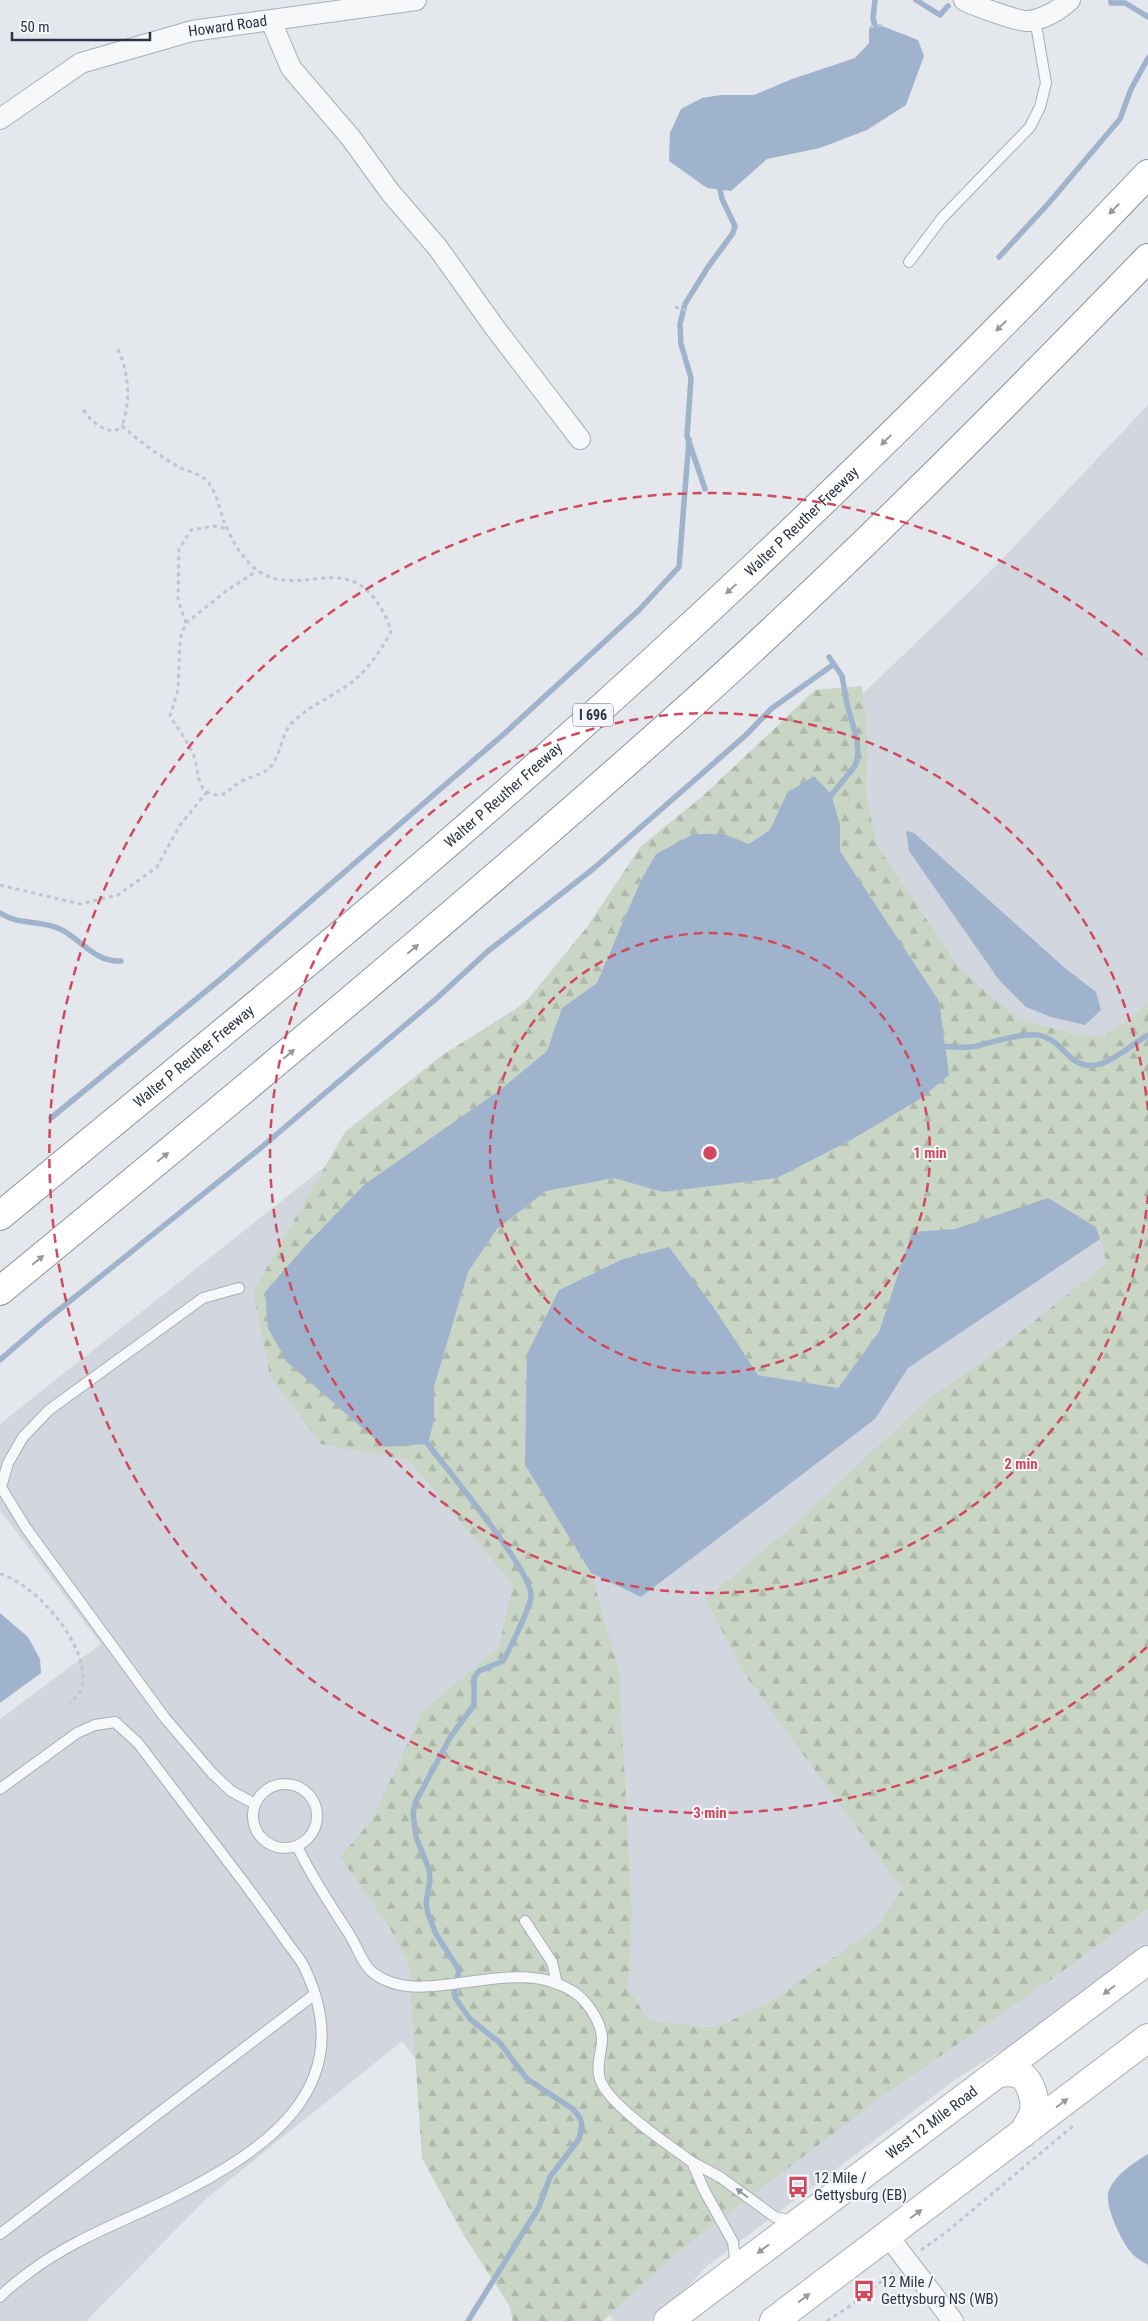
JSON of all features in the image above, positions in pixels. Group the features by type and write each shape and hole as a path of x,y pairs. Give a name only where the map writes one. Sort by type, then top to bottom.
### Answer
{"main road":[{"name":"Walter P Reuther Freeway","path":"0,1216 336,939 492,806 666,649 794,529 974,354 1148,174"},
{"path":"0,1291 359,995 672,722 809,595 996,414 1148,258"},
{"name":"West 12 Mile Road","path":"668,2321 1148,1960"},
{"path":"774,2321 1148,2038"},
{"path":"998,2073 1012,2072 1022,2076 1031,2089 1035,2100 1034,2112 1023,2133"}],"street":[{"name":"Howard Road","path":"0,119 81,63 192,31 416,0"},
{"path":"964,0 1026,22 1063,7 1070,0"},
{"path":"271,21 291,68 351,138 390,192 438,248 495,328 580,438"},
{"path":"888,2236 953,2321"}],"lane":[{"path":"909,262 942,218 1030,127 1040,107 1046,83 1035,19"},
{"path":"239,1288 203,1298 49,1410 23,1437 8,1463 2,1487 26,1528 165,1718 212,1773 231,1791 255,1804"},
{"path":"0,1790 77,1733 95,1725 115,1722 138,1743 262,1907 306,1970 315,1994 322,2031 320,2058 310,2087 296,2111 274,2133 241,2158 208,2179 89,2234 58,2251 0,2297"},
{"path":"288,1783 306,1791 313,1799 318,1818 315,1828 309,1838 297,1846 278,1848 268,1844 254,1826 255,1804 260,1795 277,1784 288,1783"},
{"path":"297,1846 370,1970 394,1983 422,1987 502,1977 530,1977 558,1984 578,1996 593,2013 602,2038 599,2063 600,2079 608,2092 640,2124 692,2162 720,2177 775,2217 800,2222"},
{"path":"526,1920 552,1962 558,1984"},
{"path":"0,2234 315,1994"},
{"path":"692,2162 704,2190 733,2242 735,2259 728,2276"}],"path":[{"path":"870,28 882,25"},
{"path":"675,307 691,312"},
{"path":"83,410 93,423 107,430 115,431 122,426 126,414 129,390 124,363 118,349"},
{"path":"122,426 136,439 178,467 205,480 216,497 228,529 237,546 257,571 275,580 293,581 346,578 366,588 389,620 391,632 365,671 346,687 305,712 290,725 281,740 273,764 266,772 241,781 229,792 218,796 207,792 200,784 195,760 185,738 170,716 172,704 178,690 180,639 186,623 257,571"},
{"path":"186,623 178,600 179,549 191,530 215,526 228,529"},
{"path":"0,884 80,904 118,896 157,867 180,825 207,792"},
{"path":"0,1574 23,1585 59,1620 71,1639 81,1664 83,1680 80,1694 69,1703"},
{"path":"827,2321 944,2234 1079,2121"}],"shaded area":[{"path":"1148,405 1148,1949 1014,2043 956,2079 707,2266 667,2309 651,2321 614,2321 402,2041 206,2199 86,2321 0,2321 0,1719 101,1644 0,1510 0,1424 462,1058 807,747 991,571"}],"green space":[{"path":"862,686 868,744 866,794 877,846 960,969 1018,1019 1082,1036 1102,1037 1122,1025 1148,1003 1148,1908 1056,1976 884,2095 675,2254 603,2321 513,2321 509,2305 463,2234 422,2158 409,1964 391,1930 340,1857 371,1821 423,1711 499,1647 513,1585 409,1460 321,1444 270,1376 253,1292 345,1132 441,1056 525,1003 587,927 641,846 704,795 815,690","holes":["787,793 840,825 840,851 939,1001 920,1099 851,1140 777,1178 663,1192 614,1178 546,1191 497,1229 468,1272 434,1387 384,1447 287,1362 265,1292 306,1245 365,1184 500,1090 547,1051 562,1008 597,983 640,882 724,834 748,844 770,830","1048,1198 1096,1227 1107,1263 989,1357 928,1399 796,1523 706,1599 743,1672 902,1889 878,1926 772,2001 715,2028 649,2021 628,1988 632,1914 619,1671 591,1573 525,1465 527,1354 559,1290 712,1305 758,1375 838,1388 879,1332 912,1232 955,1229"]}],"water":[{"path":"882,26 918,40 924,56 906,105 867,130 820,148 767,159 731,191 707,188 669,161 670,133 681,109 702,98 721,95 754,95 792,79 855,58 869,43 869,28"},
{"path":"814,776 831,794 840,825 840,851 939,1001 949,1075 920,1099 851,1140 777,1178 663,1192 614,1178 546,1191 497,1229 468,1272 434,1387 434,1420 428,1444 384,1447 287,1362 268,1328 265,1292 306,1245 365,1184 500,1090 547,1051 562,1008 597,983 640,882 656,854 693,834 724,834 749,844 770,830 787,793"},
{"path":"906,831 914,833 1065,968 1096,992 1101,1010 1085,1025 1051,1017 1026,1007 999,980 909,851"},
{"path":"1048,1198 1096,1227 1100,1239 908,1368 875,1419 641,1597 591,1573 525,1465 527,1354 559,1290 623,1259 669,1247 712,1305 758,1375 838,1388 879,1332 912,1232 955,1229"},
{"path":"0,1613 28,1637 40,1659 41,1673 0,1703"},
{"path":"1148,2154 1148,2265 1138,2259 1126,2246 1114,2221 1108,2203 1108,2196 1112,2184 1120,2174"}],"waterway":[{"path":"875,0 873,18 877,35"},
{"path":"916,0 940,15 948,6"},
{"path":"1111,0 1111,3 1125,3 1148,17"},
{"path":"999,257 1048,204 1120,119 1131,89 1148,58"},
{"path":"705,489 687,436 691,378 681,344 680,324 685,304 708,267 733,233 735,226 722,199 719,184"},
{"path":"51,1118 222,978 505,733 639,610 679,567 689,439"},
{"path":"828,799 855,766 858,756 857,740 847,704 842,676 829,657"},
{"path":"0,1360 45,1321 257,1151 437,998 487,952 593,869 746,735 771,709 834,664"},
{"path":"0,913 15,920 45,924 60,929 103,958 121,961"},
{"path":"938,1046 972,1047 1015,1037 1037,1035 1054,1042 1078,1063 1089,1066 1109,1060 1148,1035"},
{"path":"424,1439 502,1540 527,1581 531,1594 524,1617 503,1661 479,1671 474,1678 474,1705 451,1736 416,1801 413,1813 416,1837 429,1869 430,1880 426,1903 428,1914 436,1934 459,1970 454,1994 470,2019 500,2043 527,2079 573,2109 580,2118 582,2125 579,2139 550,2177 539,2207 468,2321"}],"place":[{"name":"12 Mile / Gettysburg (EB)","path":"798,2187"},
{"name":"12 Mile / Gettysburg NS (WB)","path":"864,2291"}]}
